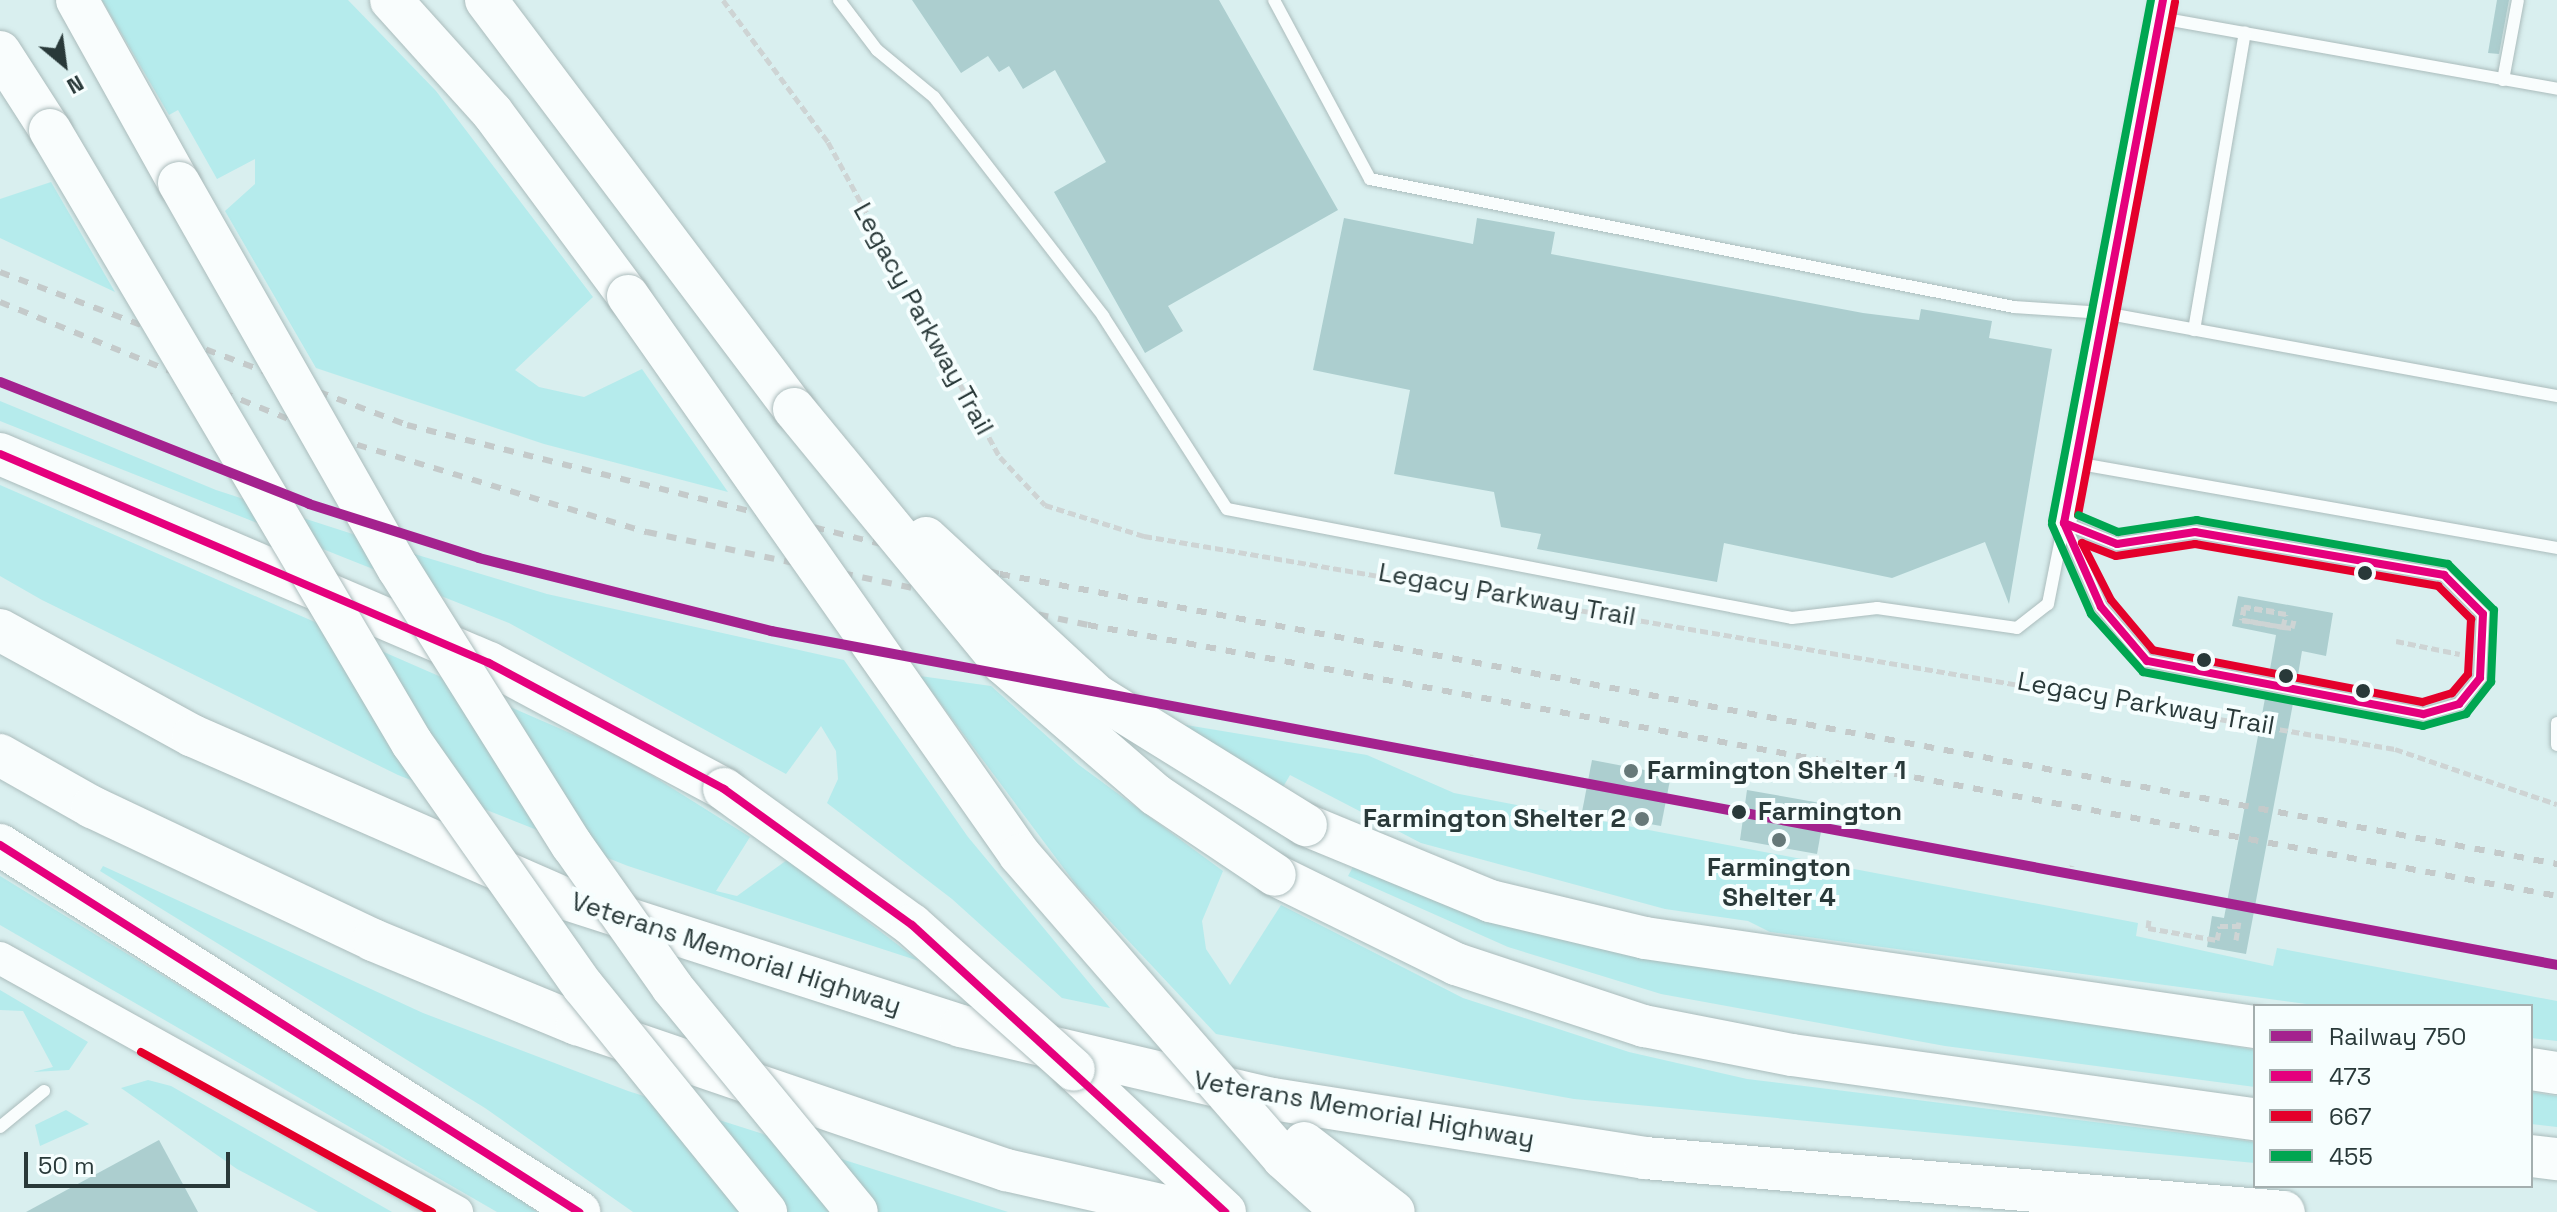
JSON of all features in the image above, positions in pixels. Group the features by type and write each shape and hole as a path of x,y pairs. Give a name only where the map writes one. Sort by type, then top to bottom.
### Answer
{"highway":[{"path":"77,0 398,568 564,833 681,998 857,1212"},
{"path":"391,0 492,112 628,296 993,820 1283,1158 1343,1212"},
{"path":"486,0 794,409 1003,663 1136,779 1275,875 1444,959 1644,1026 1753,1049 2253,1119"},
{"path":"0,52 50,130 412,743 583,986 766,1212"},
{"path":"794,409 1061,667 1183,755 1306,825 1490,901 1645,938 2253,1027"},
{"path":"0,454 489,663 724,789 912,925 1074,1070 1225,1212"},
{"name":"Veterans Memorial Highway","path":"0,630 193,736 563,898 961,1026 1273,1099 1645,1158 2284,1212"},
{"path":"0,755 92,807 373,940 577,1024 1006,1170 1193,1212"},
{"path":"0,845 579,1212"},
{"path":"1196,1057 1394,1212"},
{"path":"2533,1069 2557,1073"},
{"path":"1074,1070 1193,1212"},
{"path":"2533,1156 2557,1159"}],"street":[{"path":"2064,523 2162,9"},
{"path":"0,958 457,1212"}],"lane":[{"path":"839,0 877,50 934,97 1103,316 1227,509 1792,618 1877,608 2017,628 2048,604 2064,523"},
{"path":"1274,0 1370,179 2014,307 2104,313 2557,396"},
{"path":"2503,80 2518,0"},
{"path":"2162,9 2245,32 2557,89"},
{"path":"2194,330 2245,32"},
{"path":"2075,463 2557,548"},
{"path":"2064,523 2117,544 2195,532 2444,575 2483,614 2480,678 2459,704 2423,714 2147,661 2101,607 2064,523"},
{"path":"2557,723 2557,745"},
{"path":"0,1127 44,1091"}],"path":[{"name":"Legacy Parkway Trail","path":"723,0 828,142 1000,457 1045,505 1144,536 2367,743 2557,804"},
{"path":"2283,627 2286,614 2244,607 2242,620 2283,627 2292,628 2294,620"},
{"path":"2396,641 2460,654"},
{"path":"1469,767 1471,754"},
{"path":"2069,878 2072,865"},
{"path":"2149,920 2148,928 2217,940 2220,926 2239,926 2236,940"}],"shaded area":[{"path":"102,0 348,0 436,91 593,297 515,370 539,387 584,397 642,369 728,492 544,444 316,368 225,211 255,184 255,159 217,179 178,110 169,115"},
{"path":"51,182 115,292 0,238 0,199"},
{"path":"0,401 216,490 421,556 547,594 844,660 968,837 1110,1008 1062,998 952,899 827,803 838,779 836,751 821,726 786,774 509,623 0,421"},
{"path":"0,485 616,753 750,837 716,891 737,896 787,860 919,961 628,866 398,775 42,600 0,576"},
{"path":"920,676 991,686 1079,765 1223,871 1202,921 1206,949 1230,985 1281,905 1463,998 1629,1052 1747,1079 2253,1142 2253,1163 1574,1099 1216,1034 1077,886"},
{"path":"1180,724 1367,755 1454,793 2138,923 2136,936 2273,966 2277,948 2557,1001 2557,1041 2533,1038 2533,1004 2306,1004 1770,932 1748,921 1665,909 1421,843 1290,775 1283,787"},
{"path":"1354,865 1477,917 2253,1050 2253,1087 1945,1046 1661,994 1508,947 1348,876"},
{"path":"103,866 423,1013 628,1091 1008,1212 633,1212 485,1108 100,871"},
{"path":"0,876 477,1168 537,1212 497,1212 0,925"},
{"path":"0,990 88,1042 69,1070 33,1072 53,1067 23,1011 0,1010"},
{"path":"148,1080 171,1086 392,1212 318,1212 237,1169 121,1088"},
{"path":"2533,1092 2557,1096 2557,1127 2533,1124"},
{"path":"66,1110 89,1124 40,1146 35,1125"}],"building":[{"path":"912,0 1219,0 1338,210 1168,306 1183,331 1145,353 1054,192 1106,162 1055,70 1023,89 1009,66 999,72 988,56 961,73"},
{"path":"2497,0 2509,0 2499,54 2488,53"},
{"path":"1344,218 1473,244 1477,218 1555,232 1551,254 1863,313 1919,320 1921,309 1992,321 1989,338 2052,349 2009,604 1985,542 1892,578 1724,543 1717,582 1537,549 1541,534 1501,527 1494,492 1394,474 1410,390 1313,370"},
{"path":"2238,596 2333,613 2326,656 2302,651 2297,681 2269,675 2276,635 2232,626"},
{"path":"2266,693 2294,698 2246,954 2207,947 2212,916 2224,918"},
{"path":"1592,760 1671,775 1661,826 1582,812"},
{"path":"1747,790 1826,804 1817,854 1740,840"},
{"path":"159,1140 198,1212 26,1212"}],"railway":[{"path":"0,272 407,425 1000,574 2557,864"},
{"path":"0,302 338,439 647,532 1088,625 2557,896"}],"rail line":[{"name":"750","path":"0,382 309,504 479,558 771,631 2557,965"}],"transit line":[{"name":"455","path":"2052,521 2151,0"},
{"name":"473","path":"2064,523 2163,0"},
{"name":"667","path":"2078,515 2175,2"},
{"name":"473","path":"0,454 489,663 724,789 912,925 1225,1212"},
{"name":"455","path":"2052,525 2091,614 2143,672 2423,726 2466,714 2491,682 2494,610 2448,564 2197,520 2118,532 2078,515"},
{"name":"473","path":"2064,523 2117,544 2195,532 2444,575 2483,614 2480,678 2459,704 2423,714 2147,661 2101,607 2064,523"},
{"name":"667","path":"2082,543 2116,556 2195,544 2438,586 2471,619 2468,674 2452,693 2422,702 2153,650 2111,600 2082,543"},
{"name":"473","path":"0,845 579,1212"},
{"name":"667","path":"141,1052 432,1212"}],"place":[{"name":"Farmington Shelter 1","path":"1631,771"},
{"name":"Farmington","path":"1739,812"},
{"name":"Farmington Shelter 2","path":"1642,819"},
{"name":"Farmington Shelter 4","path":"1779,840"}]}
